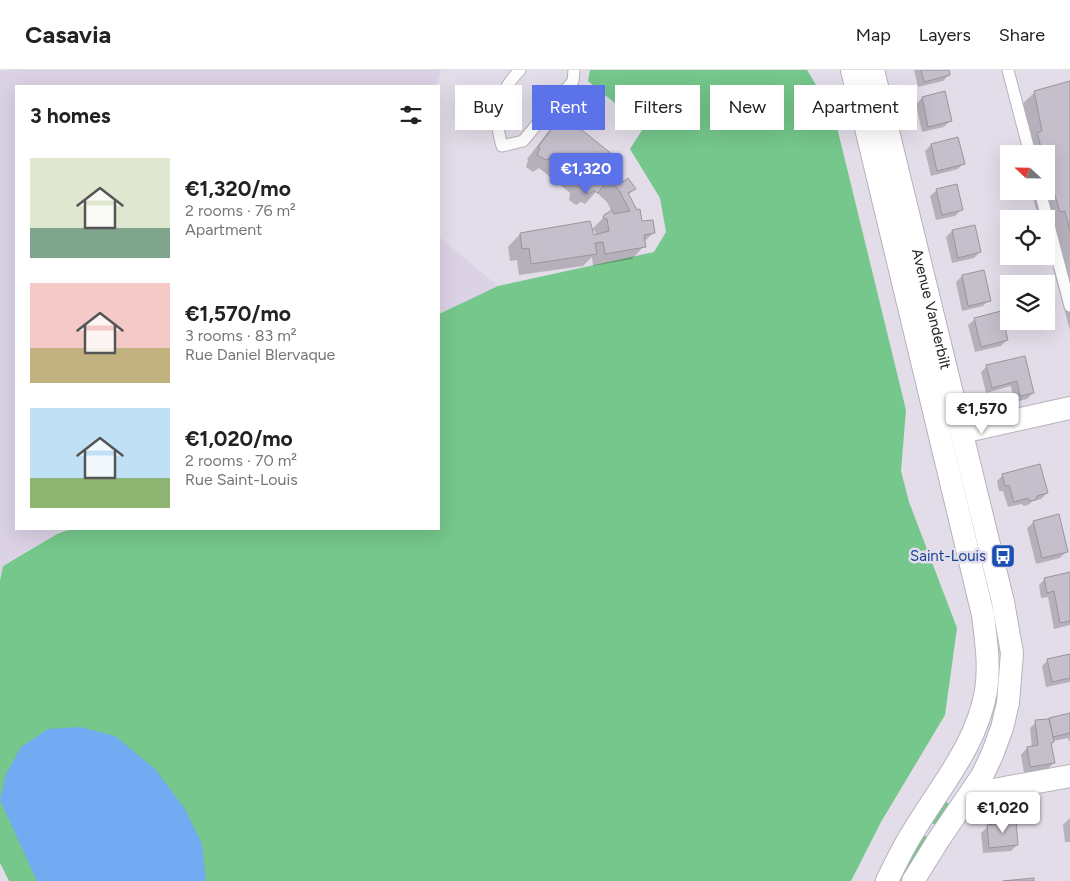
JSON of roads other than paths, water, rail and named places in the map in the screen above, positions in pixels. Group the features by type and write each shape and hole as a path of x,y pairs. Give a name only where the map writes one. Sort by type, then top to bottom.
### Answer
{"street":[{"name":"Avenue Vanderbilt","path":"852,70 951,435 1003,602 1012,653 1008,703 1002,728 982,776 959,787 903,849 887,881"},
{"name":"Avenue Vanderbilt","path":"873,70 951,435"},
{"path":"951,435 1070,408"},
{"path":"959,787 988,792 1070,776"},
{"name":"Avenue Vanderbilt","path":"913,881 939,839 959,787"}],"lane":[{"path":"515,72 497,108 497,131 502,146 523,141 573,81 574,70"},
{"path":"1008,70 1028,145"},
{"path":"1042,200 1070,306"}],"water":[{"path":"80,727 115,736 155,769 185,809 202,844 206,881 37,881 0,800 6,774 21,747 48,729"}],"place":[{"name":"Saint-Louis","path":"1003,556"}]}
